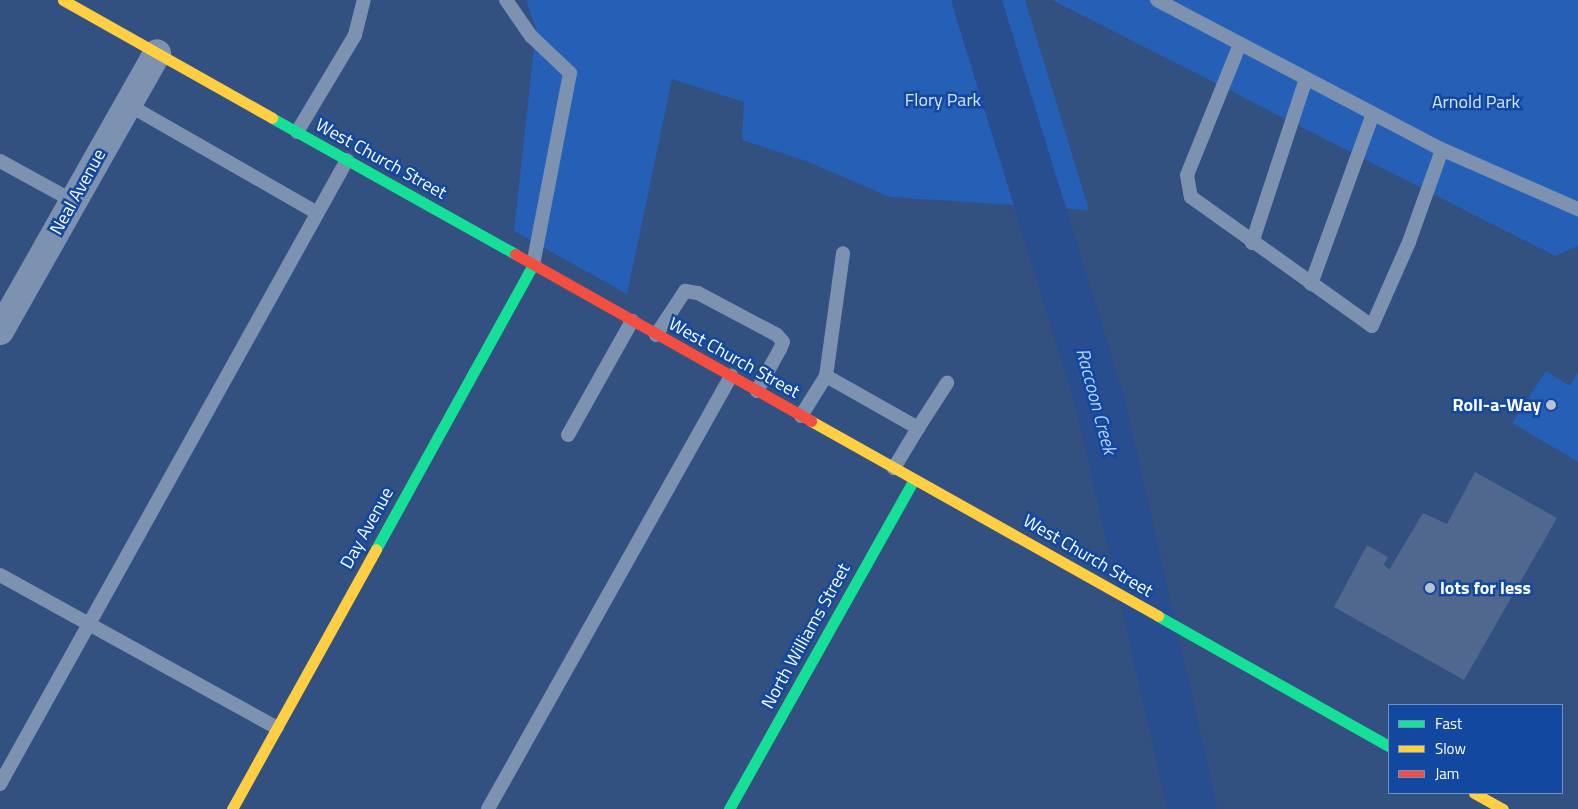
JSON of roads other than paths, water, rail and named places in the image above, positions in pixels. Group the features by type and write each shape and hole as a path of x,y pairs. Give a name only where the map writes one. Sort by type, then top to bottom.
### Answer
{"street":[{"name":"West Church Street","path":"63,0 1388,745"},
{"name":"Neal Avenue","path":"0,330 157,53"},
{"name":"Day Avenue","path":"232,809 533,265"},
{"name":"North Williams Street","path":"729,809 914,479"},
{"path":"1476,794 1503,809"}],"lane":[{"path":"297,132 355,34 364,0"},
{"path":"506,0 531,36 570,73 533,265"},
{"path":"1157,0 1442,150 1578,209"},
{"path":"1240,44 1187,175 1191,197 1252,243 1372,326 1409,242 1442,150"},
{"path":"1252,243 1306,79"},
{"path":"127,104 317,213"},
{"path":"1311,284 1373,114"},
{"path":"0,784 347,160"},
{"path":"0,161 73,201"},
{"path":"801,416 826,376 843,253"},
{"path":"656,335 685,291 698,293 777,335 782,342 780,349 757,391"},
{"path":"568,435 632,321"},
{"path":"488,809 731,376"},
{"path":"826,376 918,428"},
{"path":"894,468 947,383"},
{"path":"0,574 277,728"}],"waterway":[{"name":"Raccoon Creek","path":"976,0 1099,399 1192,809"}],"place":[{"name":"Roll-a-Way","path":"1551,405"},
{"name":"lots for less","path":"1430,588"}],"park label":[{"name":"Flory Park","path":"943,100"},
{"name":"Arnold Park","path":"1476,102"}]}
